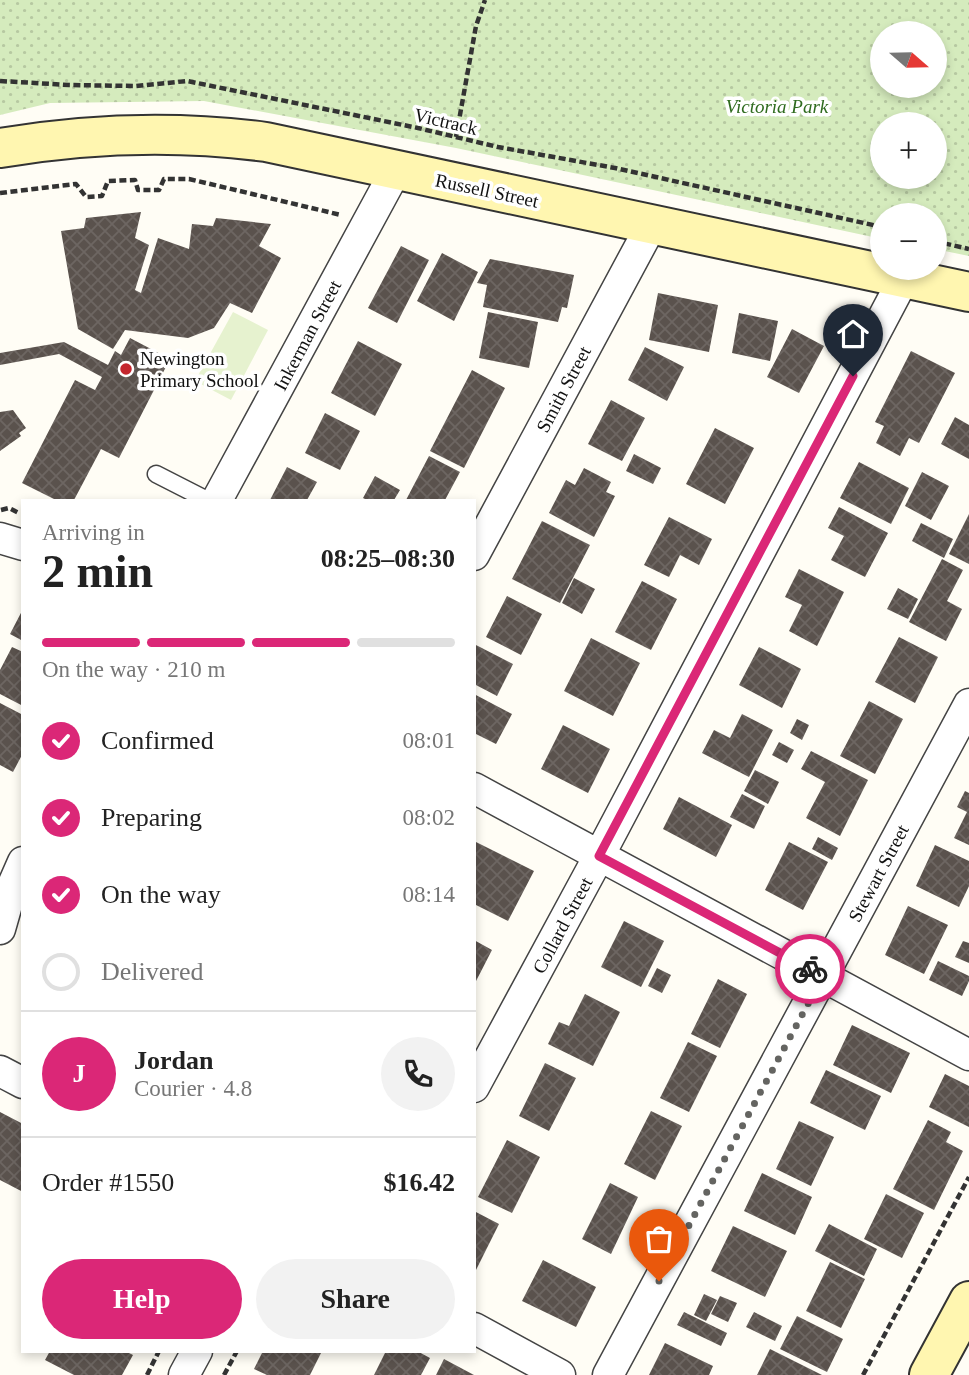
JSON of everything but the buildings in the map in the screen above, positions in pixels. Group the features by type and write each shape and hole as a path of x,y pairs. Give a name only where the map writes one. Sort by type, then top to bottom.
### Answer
{"street":[{"name":"Russell Street","path":"0,148 85,136 155,133 266,142 870,273"},
{"name":"Inkerman Street","path":"218,499 396,170"},
{"name":"Smith Street","path":"476,551 652,224"},
{"name":"Russell Street","path":"903,280 969,292"},
{"name":"Collard Street","path":"476,1083 903,280"},
{"path":"0,538 21,544"},
{"name":"Stewart Street","path":"608,1375 969,704"},
{"path":"476,789 969,1055"},
{"path":"0,929 21,867"},
{"path":"0,1071 21,1082"},
{"path":"929,1375 969,1301"},
{"path":"476,1329 544,1371"},
{"path":"184,1375 196,1353"}],"lane":[{"path":"156,474 205,499"}],"path":[{"path":"456,136 476,26 485,0"},
{"name":"Victrack","path":"0,81 123,86 187,81 498,147 615,168 870,224"},
{"path":"0,193 76,184 86,197 102,195 108,181 135,180 138,190 159,190 164,179 189,179 349,217"},
{"path":"947,244 969,248"},
{"path":"863,1375 969,1177"},
{"path":"147,1375 158,1353"},
{"path":"225,1375 236,1353"}],"green space":[{"name":"Victoria Park","path":"0,0 969,0 969,256 947,251 947,203 870,203 870,236 456,148 204,101 50,103 0,115"},
{"path":"233,312 268,330 231,400 195,381"}],"way so far":[{"path":"659,1281 823,976 810,969"}],"place":[{"name":"Newington Primary School","path":"126,369"}],"route":[{"path":"810,969 599,856 853,376"}]}
